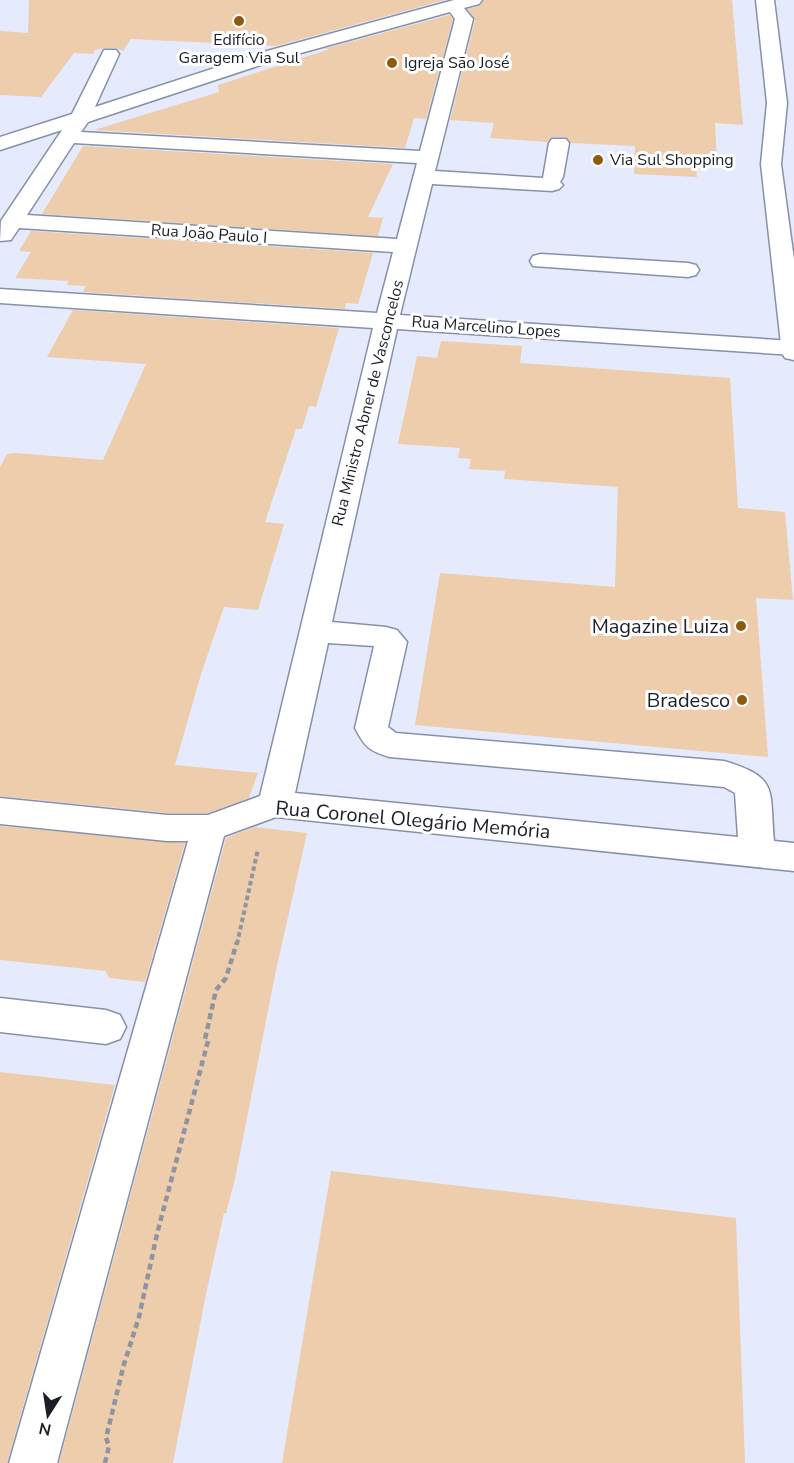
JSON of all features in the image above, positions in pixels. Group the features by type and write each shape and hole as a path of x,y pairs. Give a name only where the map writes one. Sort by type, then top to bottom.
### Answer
{"main road":[{"path":"765,0 777,103 771,164 793,350"},
{"path":"0,144 74,128 273,55 464,3"},
{"name":"Rua Ministro Abner de Vasconcelos","path":"271,806 387,321 464,19 464,3"},
{"path":"6,230 74,128 110,54"},
{"path":"74,128 553,181 558,143"},
{"name":"Rua João Paulo I","path":"6,230 407,246"},
{"path":"541,261 688,270"},
{"name":"Rua Marcelino Lopes","path":"0,296 793,350"},
{"path":"314,631 386,637 391,642 371,728 378,739 390,745 724,774 741,778 752,788 757,853"},
{"name":"Rua Coronel Olegário Memória","path":"0,811 167,828 210,828 271,806 794,856"},
{"path":"33,1463 210,828"},
{"path":"0,1015 106,1027"}],"path":[{"path":"105,1463 109,1446 106,1438 124,1364 140,1317 157,1234 208,1041 205,1039 216,990 226,978 234,958 271,806"}],"building":[{"path":"29,0 445,0 276,46 131,39 123,51 116,48 104,48 95,50 93,54 74,53 41,97 0,95 0,31 28,33"},
{"path":"484,0 732,0 743,125 715,123 717,164 696,163 697,177 634,174 635,146 571,143 566,137 552,137 547,142 490,138 494,123 450,120 475,20 468,9 480,6"},
{"path":"449,15 453,19 426,119 414,118 405,148 94,130 219,92 218,85 330,49 324,49"},
{"path":"83,146 393,164 368,217 383,218 378,236 42,214"},
{"path":"31,231 373,253 358,304 346,303 345,309 83,292 86,286 67,285 69,281 15,278 31,252 19,251"},
{"path":"73,310 339,328 316,407 309,406 302,429 296,429 265,522 284,524 258,610 224,607 201,674 175,765 258,773 249,798 208,813 167,813 0,796 0,467 7,454 15,453 103,460 146,364 47,357"},
{"path":"441,341 522,346 520,363 730,378 738,508 785,512 793,600 756,598 768,757 415,725 440,573 615,587 618,487 504,479 505,471 469,469 471,459 458,458 460,448 398,444 417,356 437,358"},
{"path":"0,826 185,843 145,982 109,978 106,971 0,960"},
{"path":"255,827 307,833 276,970 235,1179 226,1213 224,1213 206,1294 173,1463 59,1463 226,838"},
{"path":"0,1072 115,1085 7,1463 0,1463"},
{"path":"331,1171 736,1218 745,1463 282,1463"}],"place":[{"name":"Edifício Garagem Via Sul","path":"239,21"},
{"name":"Igreja São José","path":"392,63"},
{"name":"Via Sul Shopping","path":"598,160"},
{"name":"Magazine Luiza","path":"741,626"},
{"name":"Bradesco","path":"742,700"}]}
